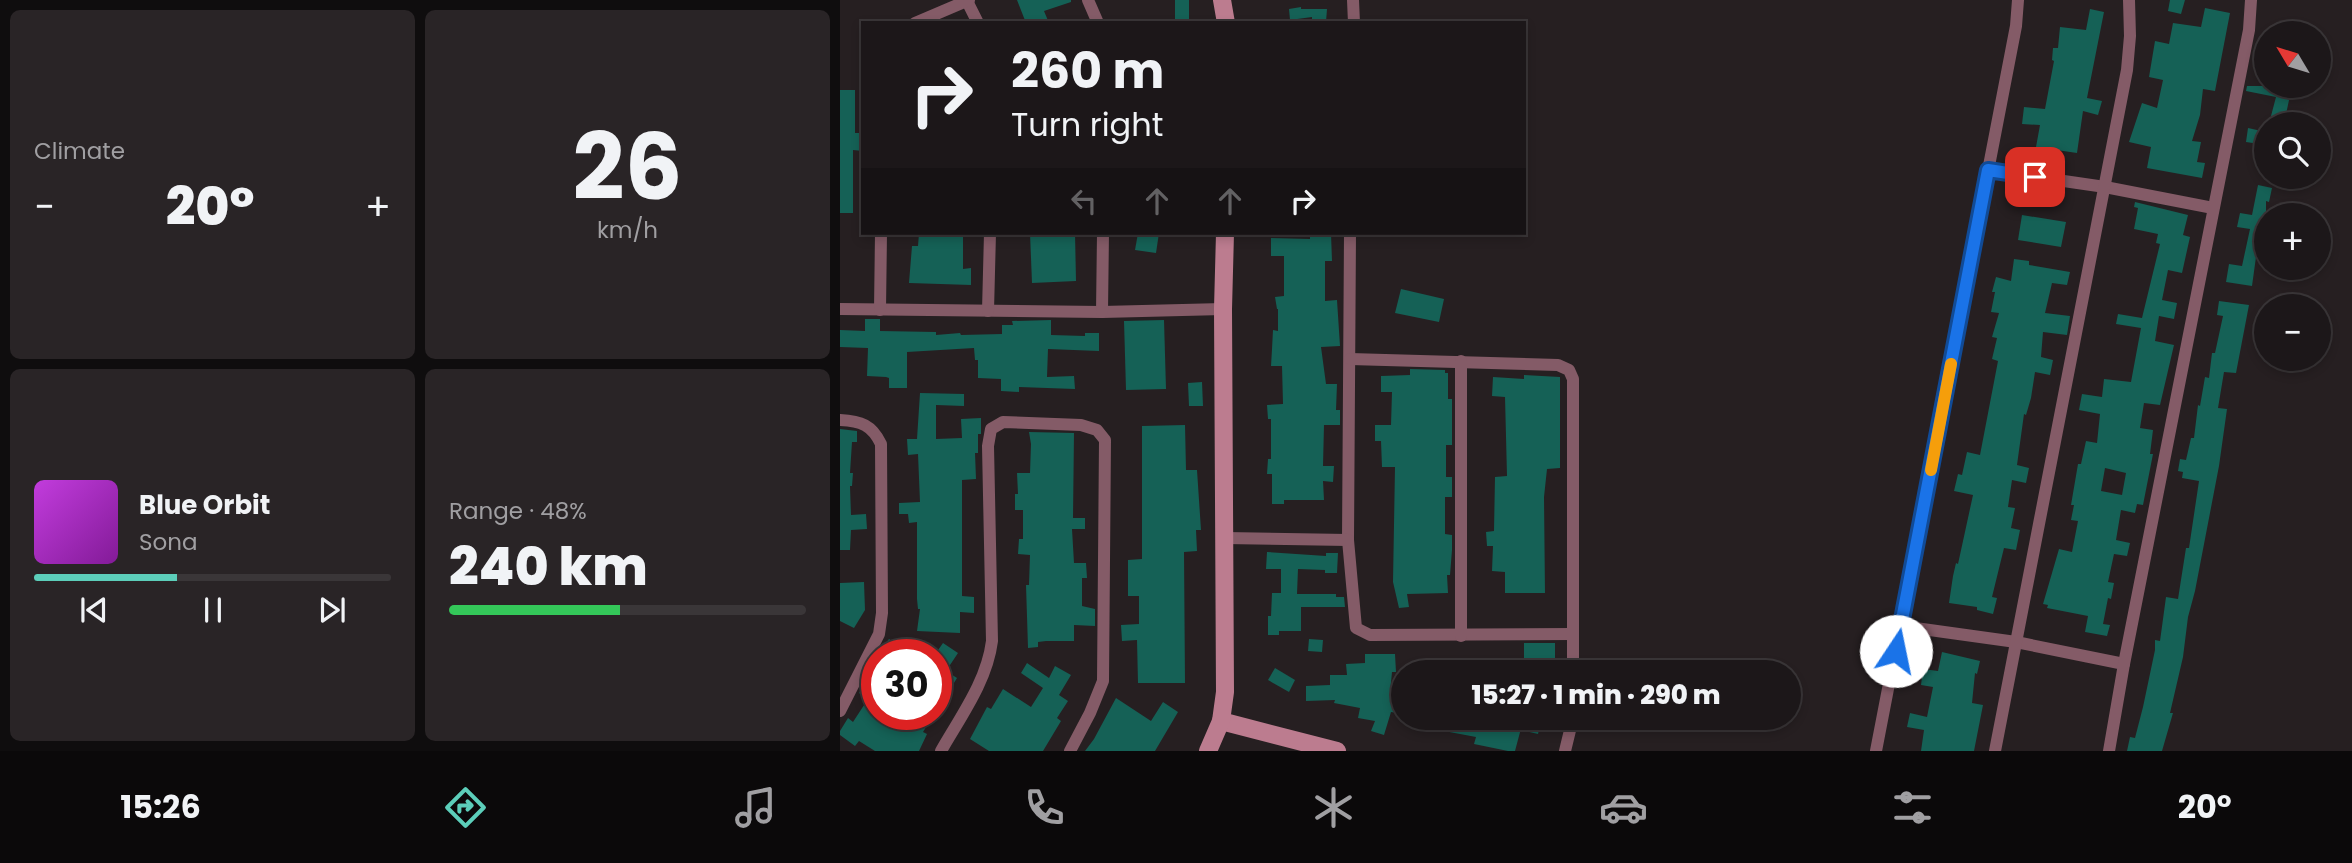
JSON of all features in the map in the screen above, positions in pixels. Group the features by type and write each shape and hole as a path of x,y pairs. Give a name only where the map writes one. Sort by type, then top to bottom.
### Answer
{"street":[{"path":"1088,0 1097,21"},
{"path":"1222,0 1226,21"},
{"path":"1353,0 1354,21"},
{"path":"1877,751 2016,26 2018,0"},
{"path":"1996,751 2127,70 2129,0"},
{"path":"2109,751 2249,30 2251,0"},
{"path":"920,21 968,1 977,21"},
{"path":"1988,170 2105,187 2213,208"},
{"path":"880,310 881,235"},
{"path":"988,311 990,235"},
{"path":"1102,312 1103,235"},
{"path":"1208,751 1221,721 1226,692 1223,309 1225,235"},
{"path":"1350,235 1348,540 1356,628 1361,633 1370,635 1573,634"},
{"path":"840,309 1102,312 1223,309"},
{"path":"1350,359 1558,365 1569,370 1572,375 1573,660"},
{"path":"1461,361 1461,635"},
{"path":"840,420 865,424 872,429 881,444 882,612 879,634 840,711"},
{"path":"941,751 979,685 990,654 992,641 988,446 991,429 1003,422 1081,425 1097,430 1105,440 1103,681 1070,751"},
{"path":"1224,538 1348,540"},
{"path":"1901,625 2016,642 2124,664"},
{"path":"1221,721 1337,751"},
{"path":"1565,751 1570,730"}],"building":[{"path":"1017,0 1071,0 1044,11 1048,21 1025,21"},
{"path":"1175,0 1189,0 1189,21 1175,21"},
{"path":"2170,0 2185,0 2181,14 2168,11"},
{"path":"2205,8 2230,13 2215,91 2203,89 2200,115 2192,141 2201,142 2197,162 2205,163 2202,178 2147,168 2151,147 2129,142 2142,103 2157,108 2163,80 2149,77 2155,41 2169,44 2173,23 2201,27"},
{"path":"1289,9 1327,9 1326,21 1312,21 1312,17 1290,20"},
{"path":"2090,9 2104,12 2087,98 2102,101 2098,115 2083,111 2077,153 2036,147 2040,125 2022,124 2024,107 2045,109 2054,61 2053,48 2058,48 2060,27 2086,30"},
{"path":"2247,86 2254,86 2254,93 2246,91"},
{"path":"840,90 855,90 855,133 861,133 861,151 853,150 853,213 840,213"},
{"path":"2276,98 2289,98 2286,112 2272,112"},
{"path":"2248,128 2254,129 2254,143 2246,142"},
{"path":"2257,189 2272,189 2269,202 2254,203"},
{"path":"2135,202 2188,215 2183,235 2190,237 2182,273 2168,270 2162,300 2177,303 2174,319 2159,316 2155,341 2174,345 2160,405 2144,403 2140,428 2153,430 2150,454 2153,454 2143,505 2137,504 2135,513 2121,510 2116,540 2130,543 2127,556 2114,554 2108,582 2114,583 2103,624 2110,625 2107,636 2085,632 2088,616 2047,608 2048,605 2043,604 2059,549 2072,552 2078,521 2071,520 2074,505 2071,505 2078,464 2081,464 2086,441 2097,443 2100,414 2079,410 2082,394 2102,397 2104,379 2131,382 2141,328 2116,324 2118,314 2142,318 2160,244 2156,243 2158,234 2134,229 2138,208 2134,207","holes":["2105,468 2126,473 2122,495 2101,491"]},
{"path":"2254,205 2252,286 2226,282 2229,264 2242,266 2250,229 2237,227 2240,213 2252,215"},
{"path":"2022,215 2066,222 2061,247 2018,240"},
{"path":"919,235 963,235 963,269 971,268 971,285 909,283 912,246 918,246"},
{"path":"1030,235 1075,235 1076,281 1032,283"},
{"path":"1138,235 1159,235 1156,253 1135,250"},
{"path":"1310,235 1331,235 1332,261 1325,261 1325,301 1337,300 1340,346 1321,347 1326,384 1337,384 1336,410 1340,410 1340,425 1324,425 1323,466 1334,466 1333,482 1323,481 1324,500 1284,500 1284,504 1272,504 1272,474 1267,474 1268,459 1271,459 1271,419 1268,419 1267,405 1283,404 1282,366 1271,366 1273,330 1278,331 1275,297 1284,296 1284,256 1271,256 1271,238 1310,239"},
{"path":"2014,259 2029,261 2029,265 2070,272 2067,285 2052,283 2045,313 2070,316 2067,335 2043,332 2041,357 2053,360 2050,375 2035,372 2031,398 2026,415 2024,414 2017,465 2029,468 2026,483 2012,480 2008,507 2015,508 2011,528 2020,530 2016,550 2004,548 1992,597 1997,598 1993,614 1977,610 1977,607 1949,603 1973,495 1954,491 1958,474 1962,475 1967,452 1980,455 1998,361 1992,359 1997,338 1992,337 1999,313 1991,312 1995,292 1992,292 1996,277 2011,281"},
{"path":"1401,289 1444,299 1439,322 1395,313"},
{"path":"2219,301 2249,305 2236,373 2224,372 2218,408 2227,409 2219,466 2170,713 2173,713 2162,751 2127,751 2130,737 2135,738 2143,707 2155,640 2160,641 2166,597 2178,599 2186,548 2189,548 2199,481 2182,478 2183,472 2178,471 2180,459 2186,460 2191,438 2194,438 2205,377 2209,378 2212,353 2215,353 2223,316 2217,315"},
{"path":"865,319 880,319 880,331 936,332 936,335 1002,334 1002,325 1013,325 1012,321 1051,320 1051,335 1085,336 1085,333 1099,333 1099,351 1048,349 1047,377 1074,376 1075,389 1019,387 1019,392 1001,391 1001,379 978,378 978,360 975,360 974,348 907,352 907,388 889,388 889,378 867,376 868,348 840,347 840,330 865,331"},
{"path":"1164,320 1166,389 1126,390 1124,321"},
{"path":"1410,369 1445,370 1445,373 1448,373 1448,399 1452,399 1452,445 1446,445 1446,477 1452,477 1452,497 1445,497 1445,534 1452,535 1452,550 1450,575 1447,575 1448,593 1407,594 1409,607 1399,608 1393,582 1395,467 1382,467 1381,441 1375,441 1375,425 1391,425 1392,392 1381,392 1381,376 1410,375"},
{"path":"1524,375 1560,377 1560,468 1547,469 1544,497 1545,593 1505,593 1505,572 1492,571 1493,546 1487,546 1486,532 1494,531 1495,477 1507,476 1505,397 1492,396 1493,377 1524,379"},
{"path":"1202,382 1203,406 1189,406 1188,383"},
{"path":"920,393 964,394 964,406 936,405 936,439 962,438 961,419 981,418 978,453 975,453 976,479 962,480 962,596 974,597 974,613 960,612 960,633 917,631 920,609 917,599 917,522 909,523 908,514 899,514 899,503 920,502 918,454 908,455 907,439 917,439"},
{"path":"1185,425 1186,470 1197,470 1201,530 1196,530 1197,551 1184,552 1185,683 1138,683 1137,640 1122,641 1121,625 1139,624 1139,596 1128,596 1128,560 1142,559 1142,426"},
{"path":"840,429 857,431 857,442 852,442 851,515 866,514 867,529 851,530 850,550 840,550"},
{"path":"1029,432 1074,433 1073,518 1085,518 1085,529 1072,529 1074,563 1086,563 1087,578 1082,578 1082,606 1095,609 1095,626 1074,625 1074,641 1038,642 1038,647 1028,648 1026,585 1029,585 1030,555 1018,554 1019,539 1023,539 1023,510 1015,510 1015,494 1018,494 1017,473 1030,473"},
{"path":"1267,552 1326,556 1326,553 1338,553 1337,573 1298,569 1297,594 1336,594 1336,597 1344,597 1345,607 1301,607 1301,631 1279,631 1279,635 1268,635 1272,593 1281,593 1281,569 1266,569"},
{"path":"864,582 865,610 854,628 840,621 840,583"},
{"path":"1309,639 1323,640 1322,652 1308,651"},
{"path":"1524,643 1555,643 1555,660 1524,660"},
{"path":"952,649 958,653 952,662"},
{"path":"1942,652 1980,661 1977,674 1975,673 1972,703 1983,705 1974,751 1921,751 1924,730 1907,727 1910,713 1927,717 1933,687 1921,685 1923,669 1938,671"},
{"path":"1365,654 1395,654 1395,660 1391,660 1391,712 1384,735 1371,731 1375,721 1358,718 1360,708 1334,703 1335,700 1306,701 1306,686 1330,685 1330,675 1347,675 1346,664 1365,663"},
{"path":"1027,663 1049,678 1055,666 1071,675 1059,695 1068,701 1057,718 1061,721 1043,751 989,751 970,739 987,707 991,709 1003,689 1031,707 1043,688 1021,673"},
{"path":"1275,668 1295,680 1289,692 1268,680"},
{"path":"1116,698 1151,721 1163,702 1178,712 1155,751 1085,751"},
{"path":"861,710 861,730 924,730 923,732 927,734 919,751 875,751 859,741 855,746 840,735 848,718 853,722"},
{"path":"1521,730 1515,751 1474,744 1476,737 1444,731"},
{"path":"1525,730 1539,730 1538,734"}],"slow traffic":[{"path":"1931,470 1951,364"}],"route":[{"path":"1896,651 1988,170 2035,177"}]}
